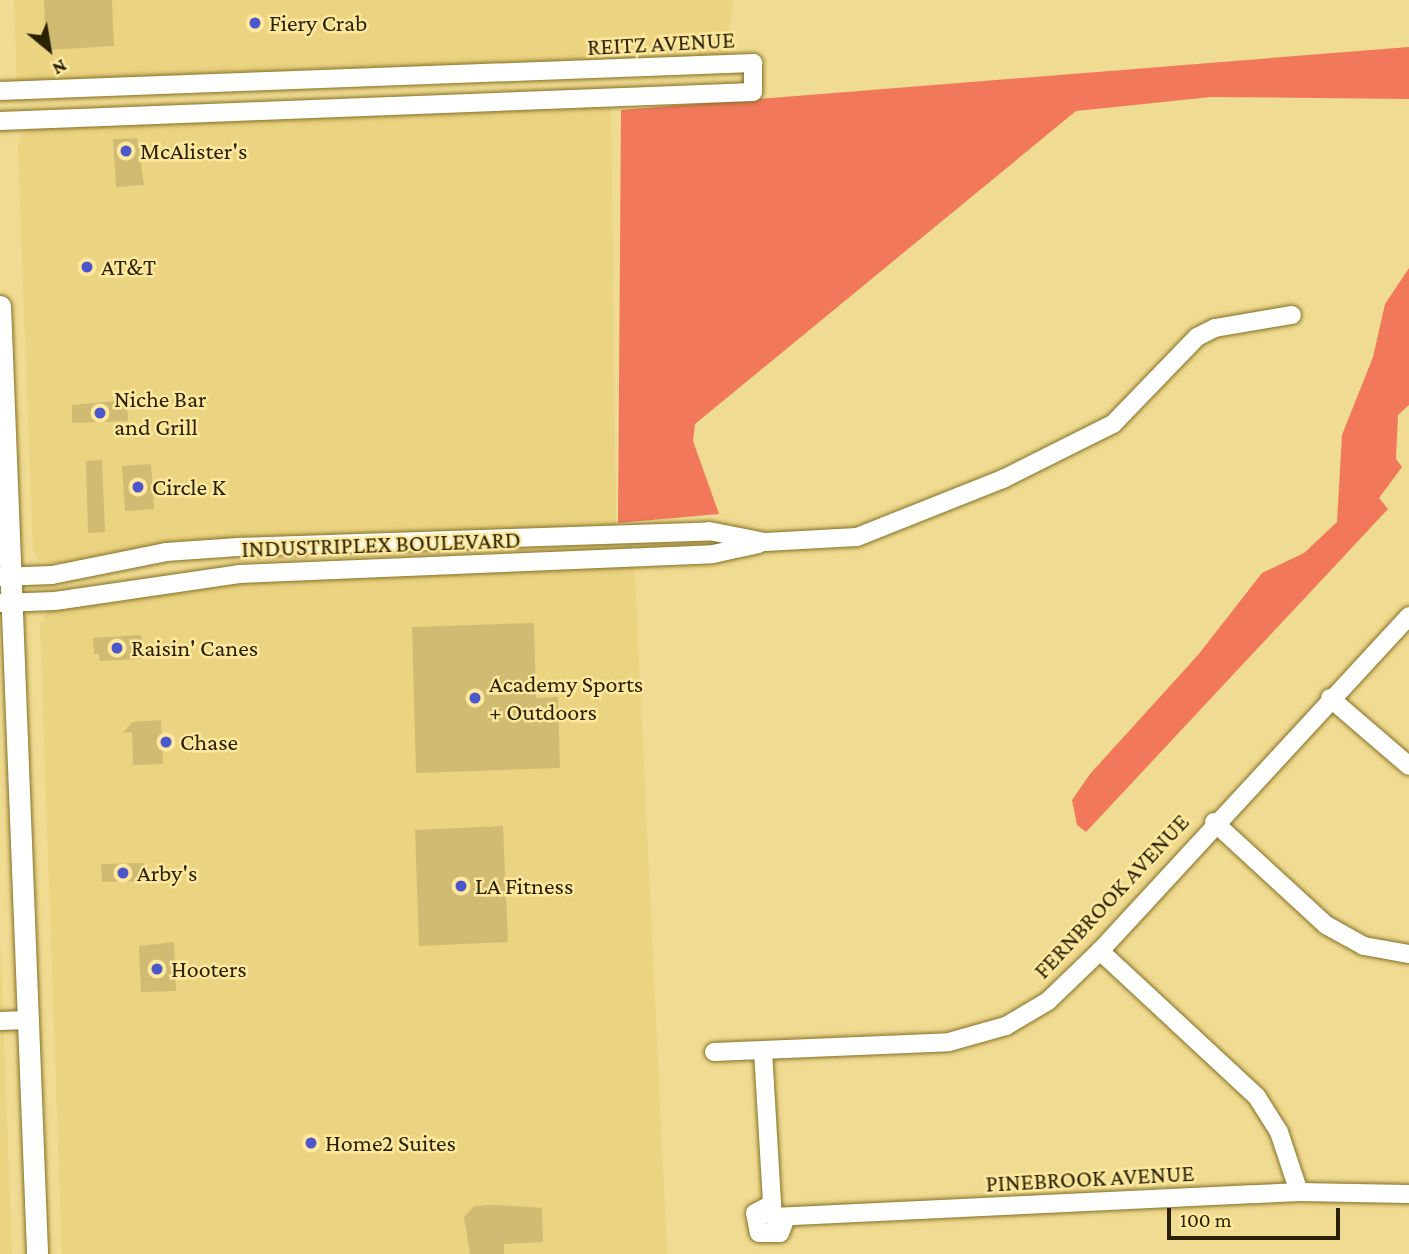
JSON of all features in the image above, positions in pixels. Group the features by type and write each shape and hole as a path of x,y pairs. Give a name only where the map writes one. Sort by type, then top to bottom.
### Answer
{"main road":[{"path":"0,306 5,603 37,1254"}],"street":[{"name":"REITZ AVENUE","path":"0,91 752,63 753,92 0,121"},
{"name":"INDUSTRIPLEX BOULEVARD","path":"5,603 55,601 239,574 713,554 765,542 857,537 935,509 1113,424 1197,337 1215,328 1292,315"},
{"name":"INDUSTRIPLEX BOULEVARD","path":"4,577 52,575 166,552 238,547 709,531 765,542"},
{"name":"FERNBROOK AVENUE","path":"714,1052 949,1042 1006,1026 1048,1001 1100,951 1214,822 1409,616"},
{"path":"1330,698 1409,765"},
{"path":"1214,822 1326,925 1364,946 1409,954"},
{"path":"1100,951 1257,1097 1279,1132 1299,1192"},
{"path":"0,1021 27,1020"},
{"name":"PINEBROOK AVENUE","path":"763,1051 777,1213 1299,1192 1409,1194"}],"shaded area":[{"path":"14,0 733,0 727,58 17,86"},
{"path":"1409,47 1409,99 1211,97 1076,111 695,424 693,441 719,514 618,523 621,110"},
{"path":"611,106 616,527 72,565 39,560 33,550 18,147 24,131 35,126"},
{"path":"1409,268 1409,405 1398,415 1396,459 1402,467 1379,498 1388,509 1086,832 1077,825 1072,800 1090,774 1198,655 1262,573 1304,553 1337,522 1342,435 1373,357 1385,304"},
{"path":"634,557 667,1254 62,1254 40,624 55,601 159,582"},
{"path":"0,934 12,1254 0,1254"}],"building":[{"path":"44,0 112,0 114,46 46,50"},
{"name":"McAlister's","path":"137,138 144,185 116,187 113,139"},
{"name":"Niche Bar and Grill","path":"127,400 128,421 72,423 72,405"},
{"path":"102,460 105,532 88,533 86,461"},
{"name":"Circle K","path":"151,464 154,509 125,511 122,466"},
{"name":"Academy Sports + Outdoors","path":"534,623 536,698 558,697 560,768 416,773 412,627"},
{"name":"Raisin' Canes","path":"141,635 142,659 100,661 99,654 94,654 93,638"},
{"name":"Chase","path":"161,720 163,764 133,765 132,732 123,733 132,722"},
{"name":"LA Fitness","path":"503,826 508,942 419,946 415,830"},
{"name":"Arby's","path":"145,863 145,881 102,882 101,864"},
{"name":"Hooters","path":"174,942 176,991 141,992 139,946"},
{"path":"474,1206 542,1208 543,1242 504,1244 504,1254 470,1254 464,1217"}],"place":[{"name":"Fiery Crab","path":"255,23"},
{"name":"McAlister's","path":"126,151"},
{"name":"AT&T","path":"87,267"},
{"name":"Niche Bar and Grill","path":"100,413"},
{"name":"Circle K","path":"138,487"},
{"name":"Raisin' Canes","path":"117,648"},
{"name":"Academy Sports + Outdoors","path":"475,698"},
{"name":"Chase","path":"166,742"},
{"name":"Arby's","path":"123,873"},
{"name":"LA Fitness","path":"461,886"},
{"name":"Hooters","path":"157,969"},
{"name":"Home2 Suites","path":"311,1143"}]}
